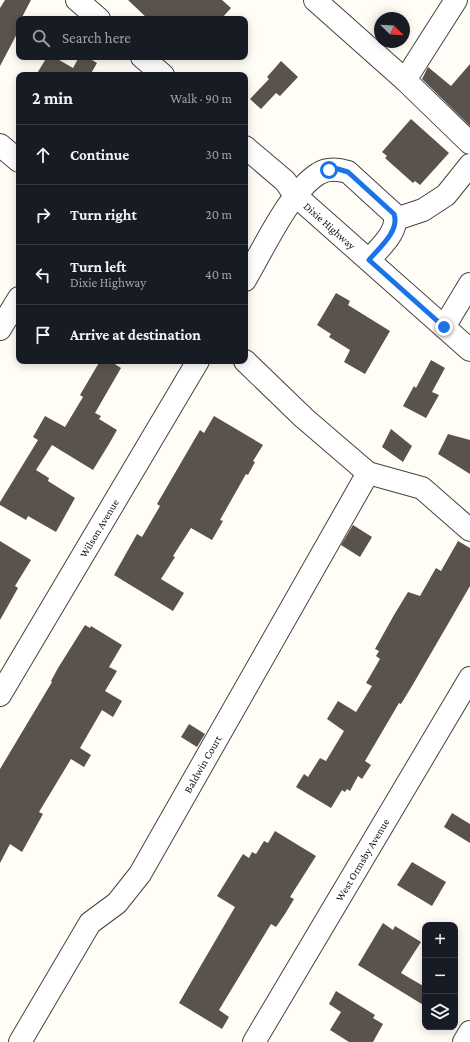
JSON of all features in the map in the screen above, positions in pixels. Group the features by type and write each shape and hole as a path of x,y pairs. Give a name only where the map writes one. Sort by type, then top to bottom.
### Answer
{"street":[{"path":"77,0 96,16"},
{"path":"315,0 405,80 470,143"},
{"path":"405,80 456,0"},
{"path":"146,60 160,72"},
{"path":"0,145 16,158"},
{"name":"Dixie Highway","path":"248,150 285,182 295,195 470,350"},
{"path":"396,219 422,210 446,195 470,165"},
{"path":"248,275 295,195 318,173 338,169 348,172 394,214 396,219 391,235 369,260"},
{"path":"444,327 470,284"},
{"path":"0,329 16,303"},
{"name":"Wilson Avenue","path":"0,695 196,364"},
{"path":"248,364 304,418 368,473 422,488 470,530"},
{"name":"Baldwin Court","path":"20,1042 90,924 116,903 140,874 368,473"},
{"name":"West Ormsby Avenue","path":"254,1042 470,678"},
{"path":"464,1042 470,1032"}],"building":[{"path":"5,0 31,0 23,16 16,16 16,36 0,66 0,8"},
{"path":"128,0 222,0 231,8 224,16 145,16"},
{"path":"45,60 59,60 73,68 77,60 92,60 97,63 92,72 38,72"},
{"path":"281,61 298,77 280,96 276,93 261,109 250,99 269,79 267,77"},
{"path":"470,64 470,126 422,79 428,67 451,86"},
{"path":"411,119 449,153 420,185 415,181 413,183 385,158 387,156 382,152"},
{"path":"336,293 350,301 348,305 390,331 365,374 344,362 350,350 329,337 331,334 317,325"},
{"path":"431,360 445,368 432,392 439,395 426,418 403,406 414,386 416,388"},
{"path":"98,364 115,364 121,368 95,413 101,416 99,419 117,430 93,470 52,445 36,470 49,478 48,481 75,498 56,532 28,516 26,520 0,505 0,502 38,440 33,437 45,416 65,427 83,397 80,395"},
{"path":"214,416 263,445 253,461 255,462 248,475 246,474 220,520 223,521 212,540 191,528 173,556 175,557 161,579 184,593 173,611 114,575 137,534 142,537 160,506 157,504 200,430 204,433"},
{"path":"391,429 412,446 403,462 382,447"},
{"path":"448,434 470,440 470,474 438,454"},
{"path":"353,525 372,537 360,557 341,545"},
{"path":"0,541 31,560 15,586 18,588 0,620"},
{"path":"458,541 470,548 470,586 412,686 401,704 399,703 365,761 371,765 362,779 358,776 350,791 347,789 345,792 342,790 331,808 296,787 304,774 308,777 320,758 326,761 344,731 327,719 338,701 356,712 372,686 366,683 380,659 376,656 379,651 375,649 394,615 408,592 420,596 436,568 441,571"},
{"path":"85,625 90,628 91,626 122,645 109,667 117,671 105,691 122,701 113,717 102,710 80,748 91,755 84,767 71,759 39,812 43,814 22,852 10,844 0,863 0,769 52,682 51,681 58,668"},
{"path":"189,724 205,734 197,747 181,737"},
{"path":"452,813 470,824 470,843 444,827"},
{"path":"275,831 316,856 290,897 294,899 285,914 276,927 271,924 219,1010 229,1017 222,1029 179,1003 235,907 217,896 243,854 249,858 252,852 256,854 264,841 268,843"},
{"path":"412,862 446,882 432,906 397,885"},
{"path":"383,923 393,930 395,926 421,942 401,973 422,985 422,1004 358,965"},
{"path":"336,991 375,1015 373,1018 383,1024 373,1042 349,1042 330,1030 341,1012 329,1004"}],"route":[{"path":"329,170 338,169 348,172 394,214 396,219 391,235 369,260 444,327"}]}
